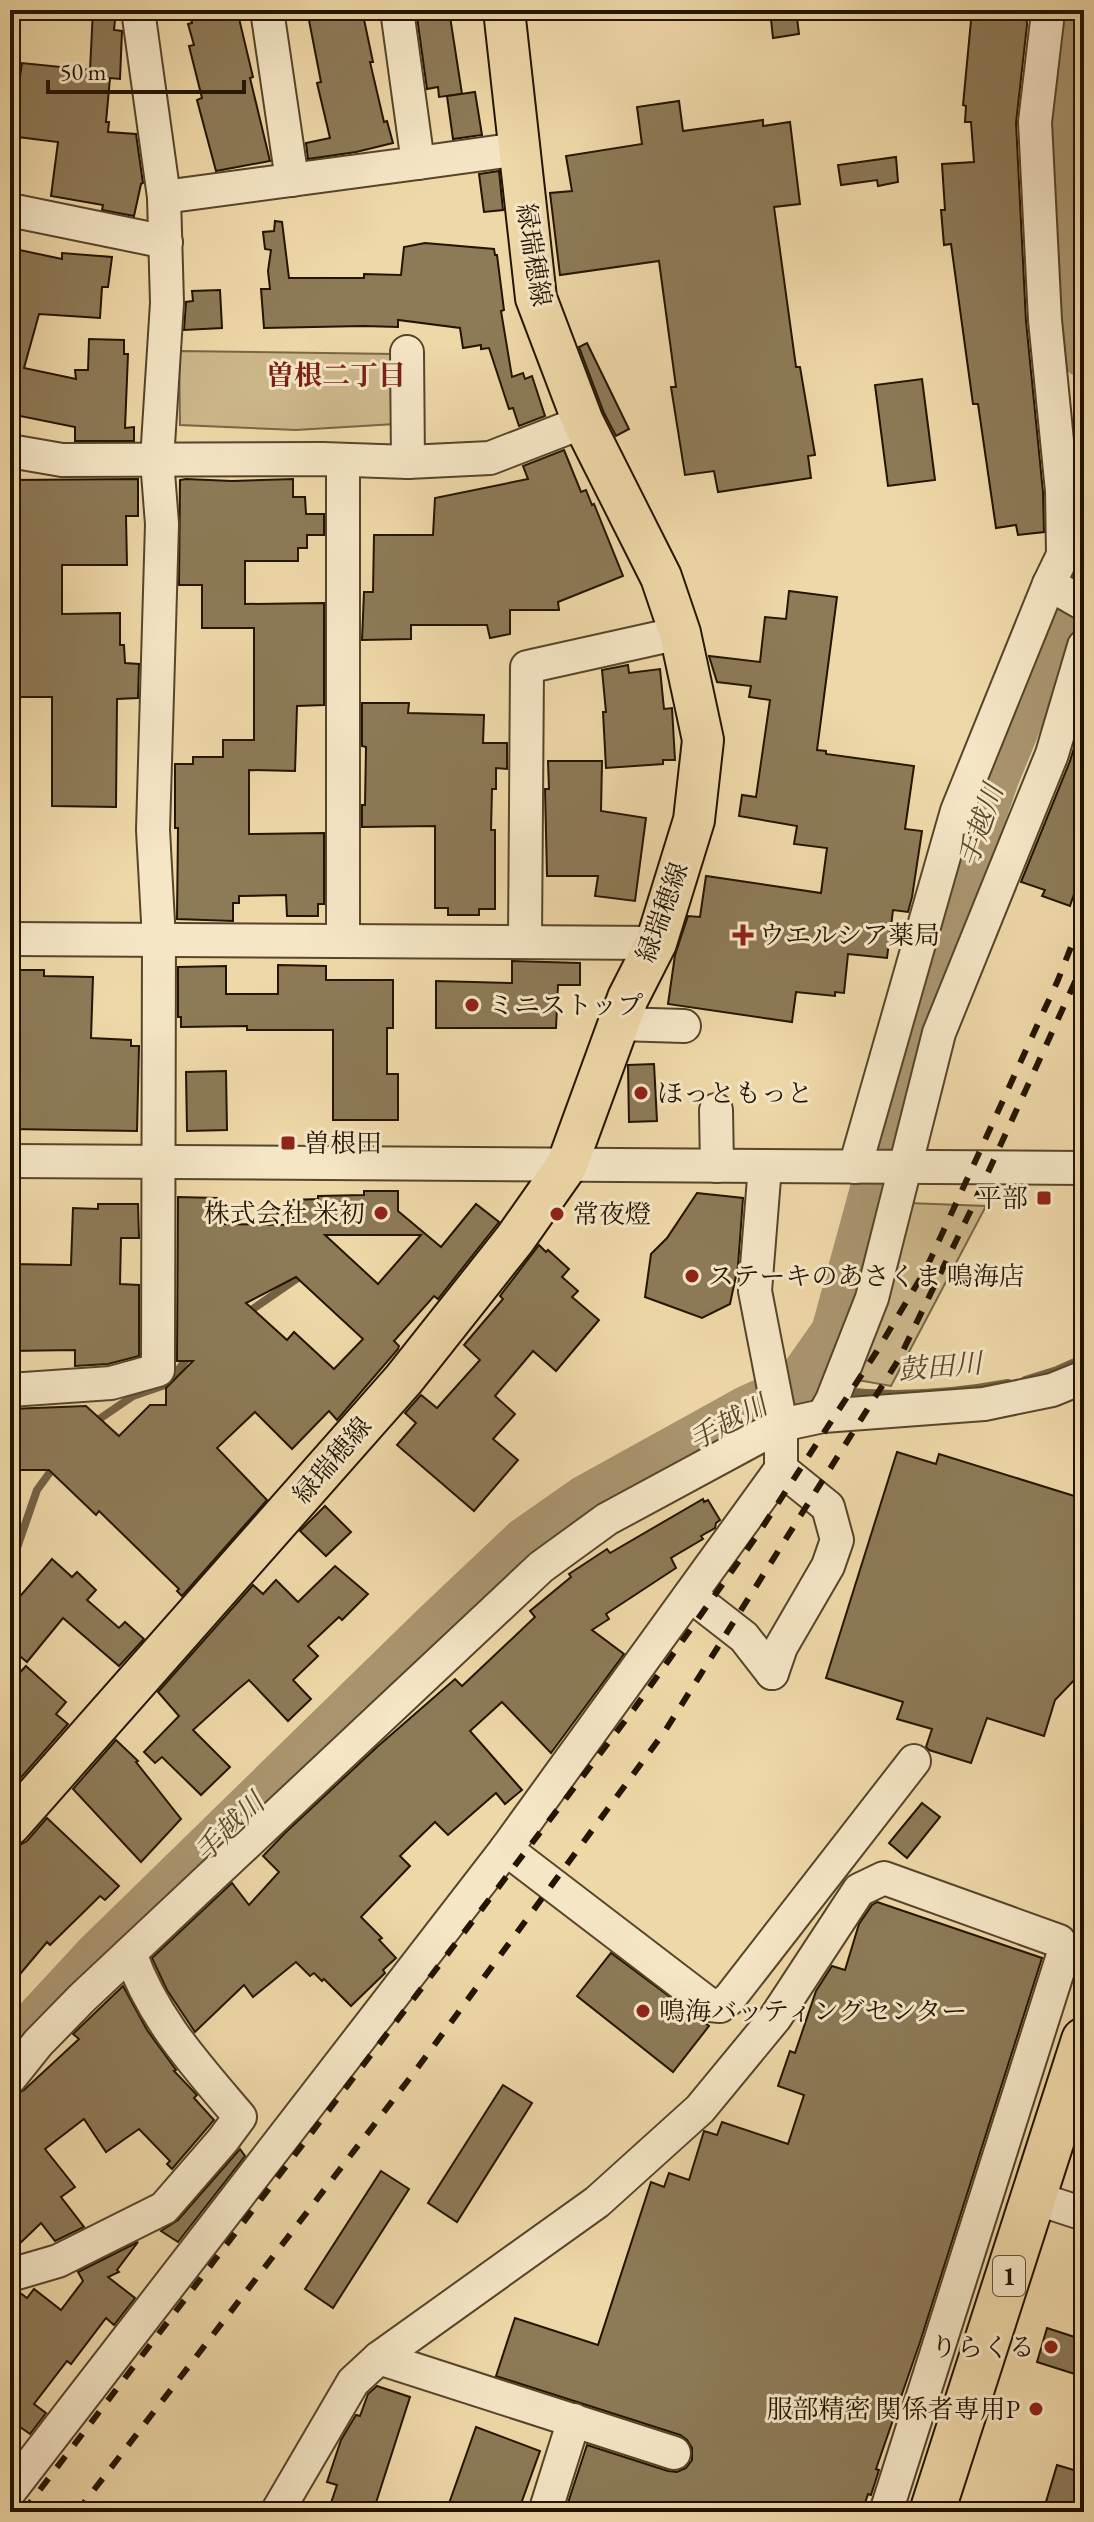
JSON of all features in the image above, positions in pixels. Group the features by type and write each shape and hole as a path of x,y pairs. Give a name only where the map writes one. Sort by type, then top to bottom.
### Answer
{"highway":[{"name":"1","path":"932,2512 1084,2040"}],"main road":[{"name":"緑瑞穂線","path":"10,1825 404,1379 515,1239 567,1165 628,998 656,943 694,820 703,740 680,633 661,577 583,422 536,298 504,10"}],"street":[{"path":"10,1390 111,1383 158,1370 159,940 153,830 162,524 157,460 167,303 164,197 138,10"},
{"path":"267,10 292,180"},
{"path":"397,10 418,163"},
{"path":"857,1167 957,811 1063,555 1062,491 1045,320 1035,122 1047,21 1045,10"},
{"path":"164,197 519,149"},
{"path":"10,210 166,242"},
{"path":"407,352 408,462"},
{"path":"10,451 62,460 323,459 408,462 490,458 583,422"},
{"path":"343,461 343,940"},
{"path":"1052,586 1084,604"},
{"path":"525,941 527,667 680,633"},
{"path":"832,1398 872,1298 902,1167 939,1033 1052,754 1084,646"},
{"path":"10,939 656,943"},
{"path":"619,1024 684,1026"},
{"path":"716,1110 717,1166"},
{"path":"10,1161 1084,1168"},
{"path":"10,2491 506,1849 781,1469 780,1421 755,1291 765,1166"},
{"path":"10,2078 38,2043 130,1953 541,1567 607,1519 780,1421 832,1398 984,1404 1052,1390 1084,1377"},
{"path":"690,1595 744,1637 772,1673 781,1647 828,1566 837,1540 828,1507 781,1469"},
{"path":"506,1849 710,2005 720,2006 729,1999 914,1761"},
{"path":"277,2512 353,2382 379,2358 597,2202 700,2109 775,2018 859,1890 884,1878 1059,1941 1064,1952 886,2512"},
{"path":"10,2275 58,2261 164,2208 240,2117 180,2046 141,1985 130,1953"},
{"path":"1035,2198 1084,2214"},
{"path":"379,2358 674,2453"},
{"path":"545,2512 574,2420"}],"shaded area":[{"path":"179,351 395,354 395,424 296,430 180,425"},
{"path":"908,1203 986,1206 891,1386 846,1378"}],"building":[{"path":"93,10 116,10 114,30 122,31 120,79 110,78 106,122 109,122 108,132 136,134 143,183 134,216 102,210 103,205 51,196 58,142 10,136 10,75 20,77 22,63 90,70"},
{"path":"206,10 237,10 270,161 216,171 197,100 202,98 189,46 194,45 188,24 192,23 190,14"},
{"path":"307,10 362,10 373,62 370,62 384,122 387,121 393,143 308,159 306,143 330,138 317,83 321,82"},
{"path":"416,10 449,10 462,94 439,97 438,87 427,89"},
{"path":"770,10 796,10 799,34 773,38"},
{"path":"972,10 1026,10 1016,123 1026,321 1043,492 1044,532 1018,535 1016,525 996,528 978,404 973,404 951,244 944,245 942,164 974,162 971,122 965,122 966,106 963,105"},
{"path":"475,92 482,135 453,139 447,96"},
{"path":"679,101 683,131 763,120 763,126 790,122 800,204 774,207 796,367 800,367 815,455 808,456 811,478 718,492 714,471 685,475 671,387 676,387 659,261 560,275 550,193 572,191 566,156 642,144 637,107"},
{"path":"896,157 898,182 878,186 877,180 841,185 838,165"},
{"path":"499,171 503,210 484,212 479,174"},
{"path":"275,221 282,222 289,278 401,275 404,247 425,243 494,249 512,377 523,373 525,379 532,376 545,416 519,426 513,408 509,409 489,348 481,349 481,345 463,348 460,328 398,320 398,327 264,328 261,289 270,289 268,271 271,250 265,249 263,232 274,231"},
{"path":"10,248 62,259 62,253 112,257 108,287 102,287 100,318 39,314 24,368 76,379 75,370 88,370 89,339 124,340 124,354 128,354 125,428 134,427 134,441 75,441 75,427 10,414"},
{"path":"220,290 222,328 184,330 186,302 193,301 192,291"},
{"path":"587,343 629,429 616,436 579,347"},
{"path":"922,379 935,480 888,486 875,385"},
{"path":"564,450 581,492 586,490 594,504 623,576 558,602 559,610 510,610 510,634 490,638 487,625 411,625 411,639 362,640 364,592 373,592 374,535 433,535 435,498 528,479 523,466"},
{"path":"138,479 138,516 126,516 127,565 62,565 62,614 120,613 120,645 124,645 125,663 139,664 138,698 117,699 116,807 52,806 52,697 10,697 10,480"},
{"path":"293,479 293,497 305,497 306,514 324,514 324,535 307,535 307,548 298,548 298,561 245,561 245,604 324,603 324,705 297,706 295,771 249,770 249,834 324,833 324,904 318,904 318,916 287,916 286,895 239,896 239,903 233,903 233,921 177,919 175,764 193,764 193,757 223,757 223,740 254,740 254,628 202,628 202,585 179,585 180,480"},
{"path":"789,591 837,597 817,750 826,751 826,754 914,766 905,829 922,831 908,912 893,910 887,958 848,954 844,993 835,992 835,996 796,992 792,1022 668,1004 675,955 688,916 700,917 706,876 821,893 827,848 794,844 797,826 739,816 742,795 756,797 770,700 749,697 751,686 717,682 709,656 760,662 765,617 786,619"},
{"path":"628,665 629,673 660,669 664,709 672,708 675,760 663,760 663,764 606,768 602,670"},
{"path":"362,703 409,703 408,713 484,715 483,743 507,743 507,769 496,768 496,789 492,789 495,909 479,909 479,915 448,915 448,908 435,908 435,826 362,827 366,747 362,746"},
{"path":"1081,725 1084,725 1084,864 1070,906 1042,896 1045,890 1021,882 1070,761"},
{"path":"548,761 602,761 601,811 646,818 635,901 595,896 598,876 547,876 545,789 549,789"},
{"path":"512,961 580,963 580,985 558,985 556,1028 436,1028 436,981 512,983"},
{"path":"278,965 326,966 326,980 393,980 393,1028 387,1028 387,1074 398,1074 398,1120 333,1120 333,1030 181,1027 181,1017 178,1017 178,967 226,966 226,994 278,994"},
{"path":"18,970 44,970 44,976 93,977 91,1038 131,1040 131,1046 139,1046 137,1131 10,1129 10,1064 19,1064"},
{"name":"ほっともっと","path":"654,1064 657,1121 629,1122 628,1065"},
{"path":"226,1071 227,1130 187,1131 186,1072"},
{"path":"364,1191 398,1191 398,1211 441,1247 476,1204 499,1222 438,1299 434,1296 394,1341 398,1349 337,1420 329,1411 292,1449 255,1412 217,1448 267,1500 182,1596 177,1591 179,1589 99,1511 96,1515 49,1470 10,1470 10,1409 86,1406 119,1436 150,1405 166,1405 166,1388 193,1361 177,1361 178,1197 217,1198 217,1224 293,1225 292,1200 364,1195","holes":["325,1235 421,1235 378,1284","296,1277 363,1339 334,1369 294,1332 287,1340 246,1303"]},
{"name":"ステーキのあさくま 鳴海店","path":"697,1193 743,1198 738,1266 730,1304 702,1318 645,1297 651,1254 667,1238"},
{"path":"98,1204 138,1204 139,1238 121,1238 120,1284 139,1285 139,1356 108,1364 75,1366 75,1350 10,1351 11,1264 71,1265 73,1208 98,1209"},
{"path":"539,1245 569,1269 562,1277 578,1291 572,1297 599,1320 556,1371 533,1351 495,1396 515,1414 493,1439 518,1460 474,1511 397,1445 416,1423 405,1413 421,1395 437,1408 480,1360 464,1345 503,1299 500,1296"},
{"path":"897,1452 936,1464 939,1454 1084,1499 1084,1667 1055,1700 1044,1736 987,1718 971,1763 929,1750 926,1747 932,1729 897,1719 903,1702 826,1678"},
{"path":"703,1499 704,1502 708,1500 720,1520 715,1528 671,1558 676,1568 606,1614 609,1619 592,1630 624,1654 551,1753 502,1702 470,1731 522,1790 505,1804 496,1793 448,1835 435,1822 400,1856 410,1866 361,1917 396,1958 383,1970 385,1973 351,2006 324,1979 322,1981 314,1973 310,1976 296,1962 253,1997 244,1985 195,2032 167,1990 152,1958 232,1883 249,1905 279,1872 263,1856 285,1833 455,1679 462,1686 535,1617 530,1611 571,1577 569,1574 607,1549 610,1553"},
{"path":"325,1506 351,1532 326,1556 300,1531"},
{"path":"52,1559 72,1577 77,1572 96,1590 87,1600 119,1628 125,1622 144,1639 119,1666 63,1618 27,1662 10,1648 10,1608"},
{"path":"335,1566 368,1594 342,1620 339,1617 308,1646 318,1656 293,1680 311,1699 288,1721 249,1680 236,1691 193,1730 230,1767 201,1795 162,1757 155,1763 144,1752 179,1716 158,1692 253,1585 263,1594 276,1580 298,1602"},
{"path":"26,1666 66,1702 56,1714 68,1724 10,1790 10,1683"},
{"path":"116,1740 138,1761 181,1819 141,1862 73,1789"},
{"path":"922,1803 940,1817 907,1858 889,1843"},
{"path":"47,1818 119,1886 105,1900 100,1896 50,1945 47,1942 10,1986 10,1847 27,1841"},
{"path":"877,1902 1042,1958 920,2342 876,2469 879,2470 871,2495 868,2494 862,2512 565,2512 587,2445 677,2472 686,2468 692,2460 692,2448 680,2435 496,2376 515,2318 598,2345 651,2182 664,2187 669,2173 689,2180 704,2131 717,2135 722,2122 788,2144 804,2095 778,2086 790,2051 795,2053 816,1991 832,1966 845,1970 859,1924"},
{"name":"鳴海バッティングセンター","path":"611,1953 709,2026 673,2072 577,1996"},
{"path":"123,1986 174,2071 197,2095 194,2098 214,2120 172,2169 167,2164 170,2161 139,2129 106,2152 84,2119 45,2149 75,2187 61,2197 84,2227 55,2241 41,2223 10,2253 10,2098 24,2090 79,2039 73,2034"},
{"path":"503,2085 532,2103 457,2222 428,2203"},
{"path":"240,2149 245,2156 178,2242 161,2231 178,2220"},
{"path":"381,2171 409,2189 333,2308 305,2289"},
{"path":"138,2242 117,2270 119,2272 108,2277 135,2298 114,2325 106,2318 71,2364 67,2361 34,2404 46,2413 30,2434 10,2420 10,2293 19,2292 27,2298 34,2289 61,2310 83,2281 78,2272"},
{"path":"1047,2328 1084,2340 1084,2377 1037,2362"},
{"path":"377,2386 410,2397 373,2512 328,2512 337,2485 327,2482 341,2440 356,2415 360,2416 368,2394"},
{"path":"476,2427 540,2451 518,2512 446,2512"},
{"path":"1057,2465 1084,2473 1084,2512 1043,2512"}],"waterway":[{"name":"手越川","path":"1060,10 1055,140 1084,355"},
{"name":"手越川","path":"10,2049 95,1957 525,1540 585,1498 744,1410 796,1386 834,1332 890,1127 898,1063 996,778 1083,566 1084,557"},
{"path":"244,1315 305,1273"},
{"path":"92,1424 133,1396 168,1384 191,1353"},
{"name":"鼓田川","path":"1025,1380 1084,1358"},
{"name":"鼓田川","path":"842,1391 925,1393 1008,1383"},
{"name":"鼓田川","path":"796,1386 828,1389"},
{"path":"10,1568 37,1490 56,1464"}],"railway":[{"path":"23,2512 634,1709 756,1537 877,1351 926,1269 1058,980 1084,914"},
{"path":"77,2512 413,2074 665,1731 899,1359 1084,962"}],"place":[{"name":"ウエルシア薬局","path":"743,935"},
{"name":"ミニストップ","path":"472,1005"},
{"name":"ほっともっと","path":"641,1093"},
{"name":"曽根田","path":"288,1143"},
{"name":"平部","path":"1044,1198"},
{"name":"株式会社 米初","path":"381,1213"},
{"name":"常夜燈","path":"557,1214"},
{"name":"ステーキのあさくま 鳴海店","path":"692,1276"},
{"name":"鳴海バッティングセンター","path":"643,2011"},
{"name":"りらくる","path":"1051,2347"},
{"name":"服部精密 関係者専用P","path":"1036,2409"}],"district":[{"name":"曽根二丁目","path":"336,375"}]}
